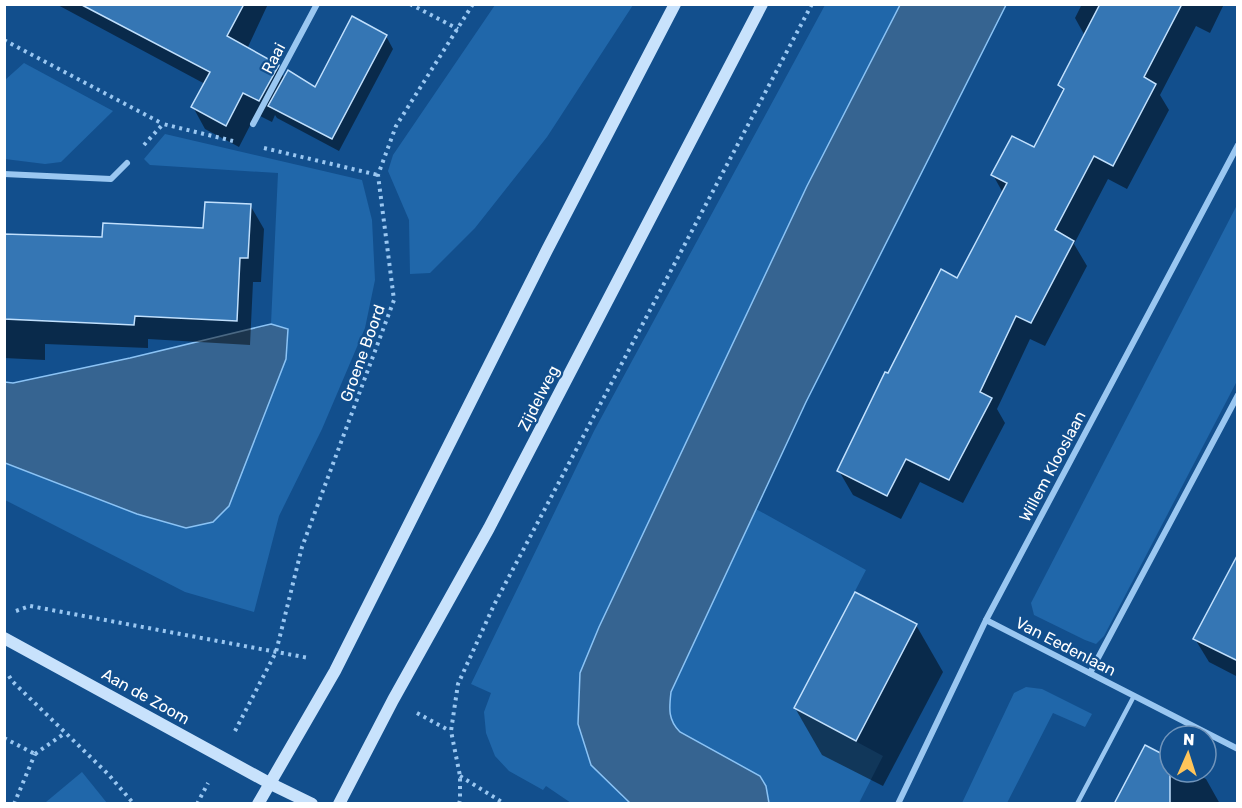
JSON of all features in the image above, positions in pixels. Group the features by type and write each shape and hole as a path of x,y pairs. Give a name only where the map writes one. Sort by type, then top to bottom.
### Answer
{"main road":[{"path":"258,804 335,671 547,250 675,4"},
{"name":"Zijdelweg","path":"339,804 393,700 489,528 762,4"},
{"name":"Aan de Zoom","path":"4,638 271,784 312,804"}],"street":[{"name":"Raai","path":"253,124 317,4"},
{"name":"Willem Klooslaan","path":"898,804 986,620 1238,145"},
{"path":"4,174 111,179 128,163"},
{"path":"1090,674 1238,394"},
{"name":"Van Eedenlaan","path":"986,620 1238,749"}],"lane":[{"path":"1077,804 1134,696"}],"path":[{"path":"410,4 458,28"},
{"name":"Groene Boord","path":"13,613 30,606 276,652 302,547 394,300 378,174 396,126 473,4"},
{"path":"459,804 460,776 451,731 458,684 500,594 812,4"},
{"path":"4,40 163,124"},
{"path":"8,674 12,681 108,774 134,804"},
{"path":"14,804 35,754 65,733"},
{"path":"4,738 35,754"},
{"path":"460,776 505,804"}],"shaded area":[{"path":"495,5 633,5 547,137 475,228 430,273 410,274 409,220 388,171 393,155"},
{"path":"825,5 900,5 807,186 599,627 580,673 578,724 622,797 630,803 571,803 546,786 543,790 509,771 495,756 486,733 484,712 491,693 471,684 594,431"},
{"path":"900,5 1006,5 806,402 671,692 670,714 680,732 760,776 766,786 769,803 630,803 591,765 578,724 580,673 599,627 807,186"},
{"path":"24,63 113,111 61,162 45,164 5,159 5,80"},
{"path":"165,134 362,180 372,220 375,280 365,328 322,429 279,516 254,612 185,592 5,500 4,463 137,513 186,528 213,522 288,329 271,324 278,173 150,165 144,159"},
{"path":"1237,205 1237,381 1104,636 1096,644 1034,615 1031,603"},
{"path":"271,324 288,329 286,359 229,506 213,522 186,528 137,514 5,463 5,382 13,383 130,358"},
{"path":"756,509 866,570 794,708 883,756 859,803 769,803 766,786 760,776 680,732 671,718 671,692"},
{"path":"1026,687 1042,689 1092,714 1085,727 1053,713 1007,803 962,803 1014,693"},
{"path":"82,772 107,803 46,803 46,802"}],"building":[{"path":"80,4 244,4 227,36 279,65 259,101 243,93 226,126 191,107 210,72"},
{"path":"1100,4 1182,4 1144,77 1156,84 1113,166 1094,156 1055,230 1074,241 1031,323 1016,316 980,392 992,398 949,480 906,459 887,496 837,471 885,372 888,373 941,269 957,278 1007,183 991,175 1012,136 1034,147 1064,89 1058,85"},
{"path":"352,16 387,35 332,139 268,106 288,70 315,87"},
{"path":"205,202 251,204 248,258 240,258 237,321 135,316 134,325 4,319 4,234 102,237 103,223 203,228"},
{"path":"1238,554 1238,661 1193,639"},
{"path":"855,592 917,624 856,741 794,708"},
{"path":"1145,745 1158,752 1158,784 1170,784 1170,804 1114,804"}]}
